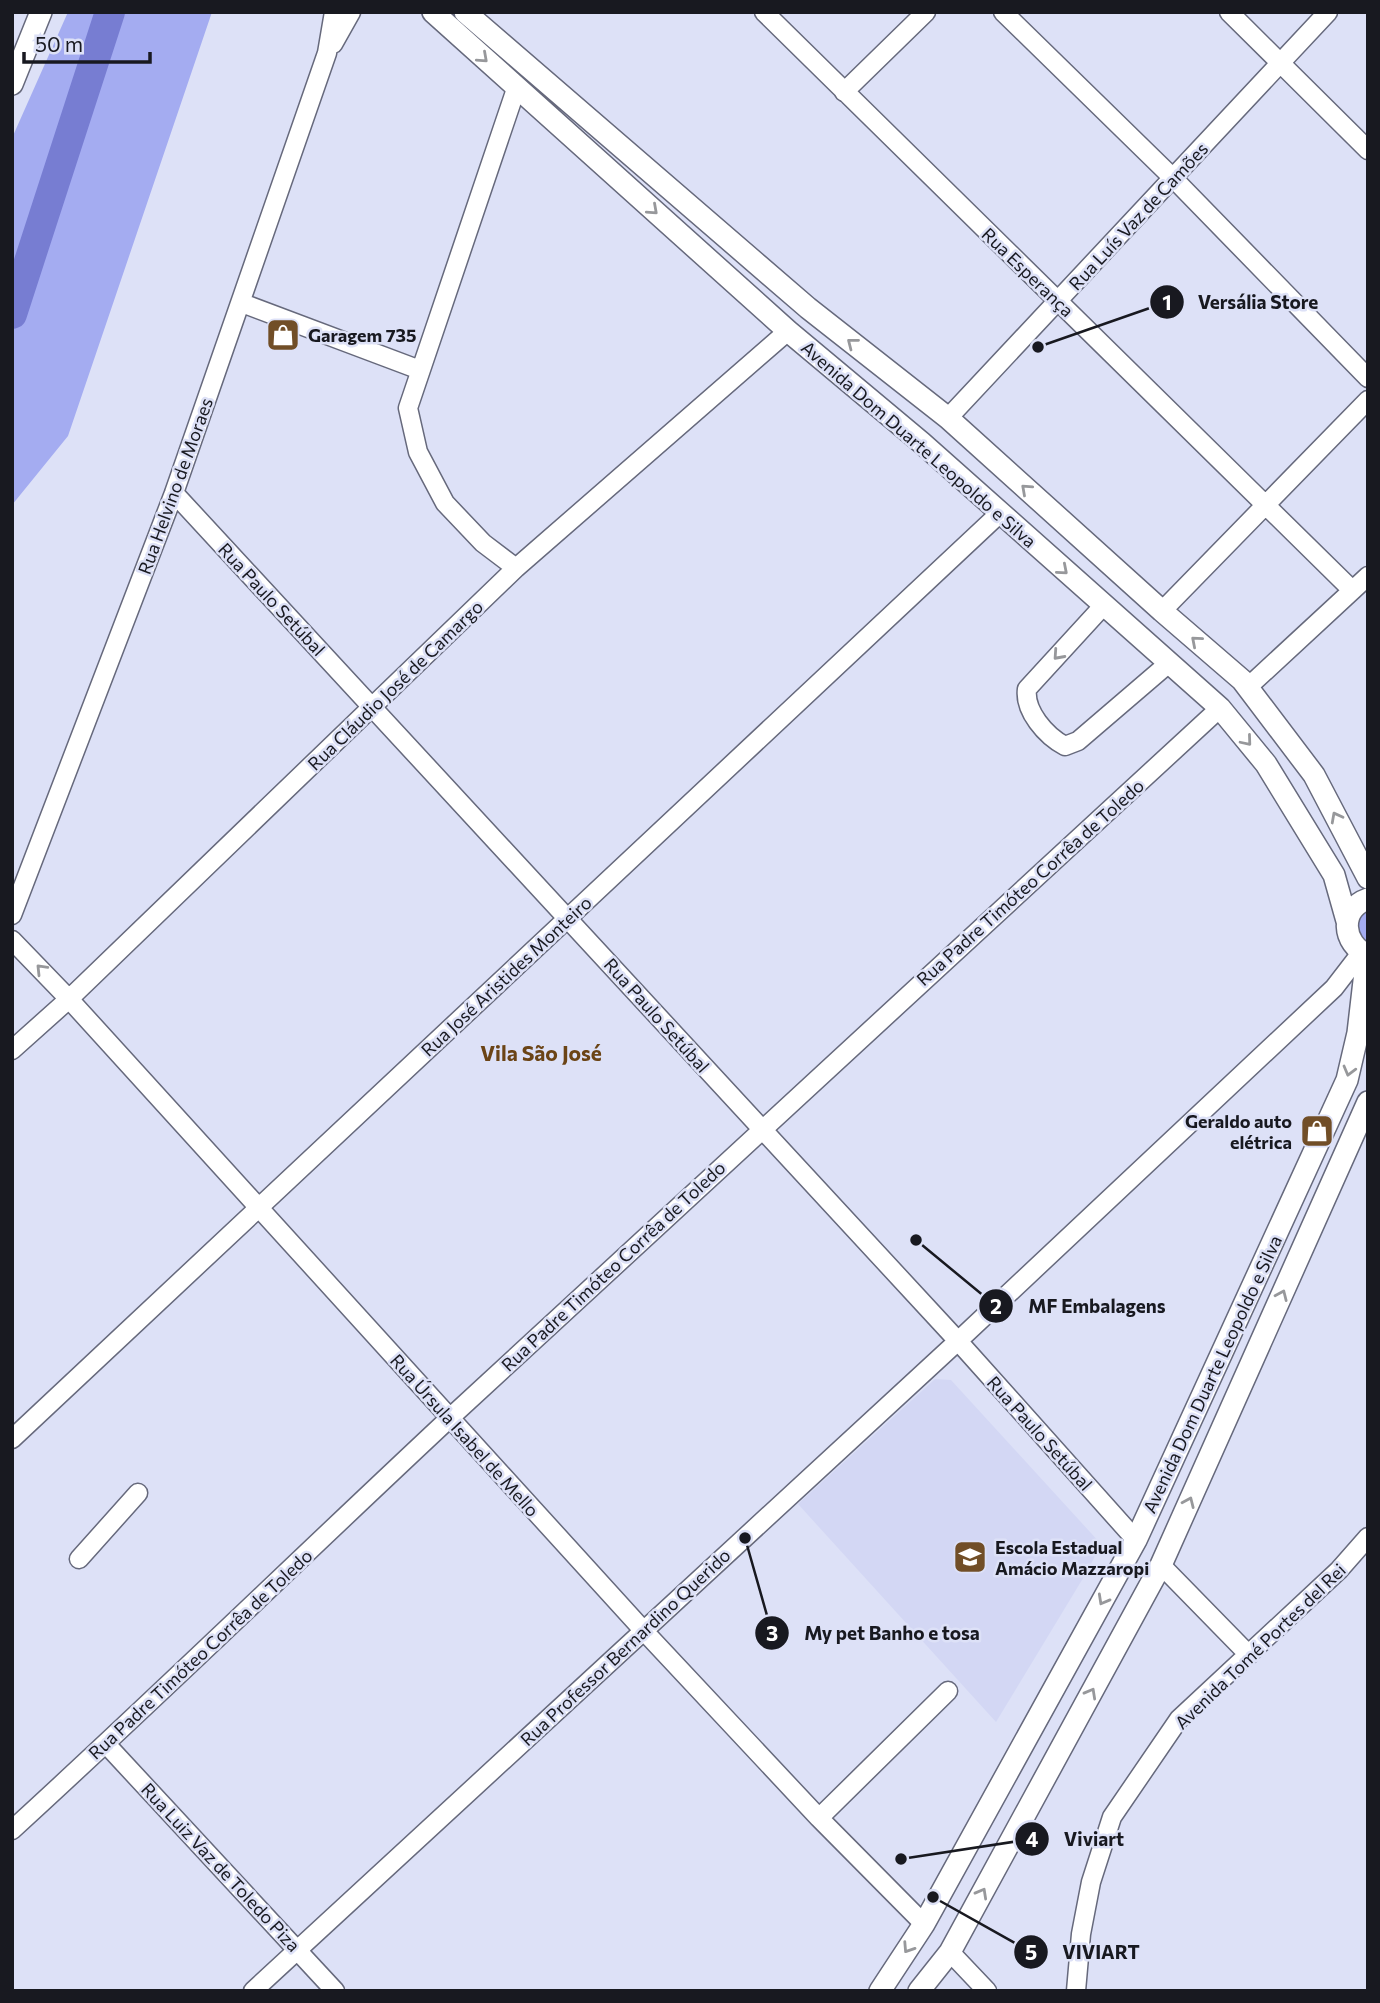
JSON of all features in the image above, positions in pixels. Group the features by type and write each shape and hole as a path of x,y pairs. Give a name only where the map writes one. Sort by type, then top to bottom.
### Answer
{"main road":[{"path":"12,84 41,12"},
{"name":"Avenida Dom Duarte Leopoldo e Silva","path":"433,12 788,331 922,443 1220,708 1266,764 1334,875 1347,921 1348,936 1351,943 1365,955 1359,1033 1347,1080 1136,1540 924,1924 880,1991"},
{"name":"Avenida Dom Duarte Leopoldo e Silva","path":"465,12 808,308 948,418 1242,680 1314,775 1368,878"},
{"path":"516,89 533,70"},
{"path":"788,331 808,308"},
{"path":"1347,921 1355,906 1368,899"},
{"name":"Avenida Dom Duarte Leopoldo e Silva","path":"919,1991 950,1952 1161,1565 1368,1102"},
{"path":"1187,1429 1216,1441"},
{"path":"988,1807 1020,1824"}],"street":[{"name":"Rua Helvino de Moraes","path":"12,915 174,493 242,303 327,53 334,12"},
{"name":"Rua Helvino de Moraes","path":"327,53 351,12"},
{"name":"Rua Esperança","path":"764,12 1352,590"},
{"path":"844,92 926,12"},
{"path":"1003,12 1174,179 1368,378"},
{"path":"1229,12 1368,150"},
{"name":"Rua Luís Vaz de Camões","path":"948,418 1328,12"},
{"path":"516,89 408,408 418,452 445,503 483,543 516,568"},
{"path":"242,303 420,370"},
{"name":"Rua Cláudio José de Camargo","path":"12,1050 69,999 516,568 788,331"},
{"path":"1162,611 1368,400"},
{"name":"Rua Paulo Setúbal","path":"174,493 958,1341 1136,1540"},
{"name":"Rua José Aristides Monteiro","path":"12,1439 999,514"},
{"path":"1248,687 1368,576"},
{"path":"1104,605 1027,689 1028,708 1054,740 1065,746 1078,741 1169,663"},
{"name":"Rua Padre Timóteo Corrêa de Toledo","path":"12,1830 761,1129 1220,708"},
{"name":"Rua Úrsula Isabel de Mello","path":"12,940 69,999 643,1630 819,1818 924,1924"},
{"name":"Rua Professor Bernardino Querido","path":"253,1991 958,1341 1334,988 1365,955"},
{"path":"1334,988 1362,998"},
{"path":"79,1559 138,1493"},
{"name":"Avenida Tomé Portes del Rei","path":"1076,1991 1081,1934 1091,1882 1112,1817 1180,1719 1339,1570 1368,1537"},
{"path":"1161,1565 1249,1655"},
{"path":"819,1818 948,1691"},
{"name":"Rua Luiz Vaz de Toledo Piza","path":"106,1744 335,1991"},
{"path":"950,1952 987,1991"}],"shaded area":[{"path":"68,12 212,12 68,436 12,505 12,138"},
{"path":"1368,908 1368,946 1357,935 1357,920"},
{"name":"Escola Estadual Amácio Mazzaropi","path":"935,1379 951,1380 1101,1544 996,1722 798,1504"}],"waterway":[{"path":"12,314 110,12"}],"place":[{"name":"Garagem 735","path":"283,335"},
{"name":"Versália Store","path":"1038,347"},
{"name":"Geraldo auto elétrica","path":"1317,1131"},
{"name":"MF Embalagens","path":"916,1240"},
{"name":"My pet Banho e tosa","path":"745,1538"},
{"name":"Escola Estadual Amácio Mazzaropi","path":"970,1557"},
{"name":"Viviart","path":"901,1859"},
{"name":"VIVIART","path":"933,1897"}],"district":[{"name":"Vila São José","path":"541,1052"}]}
